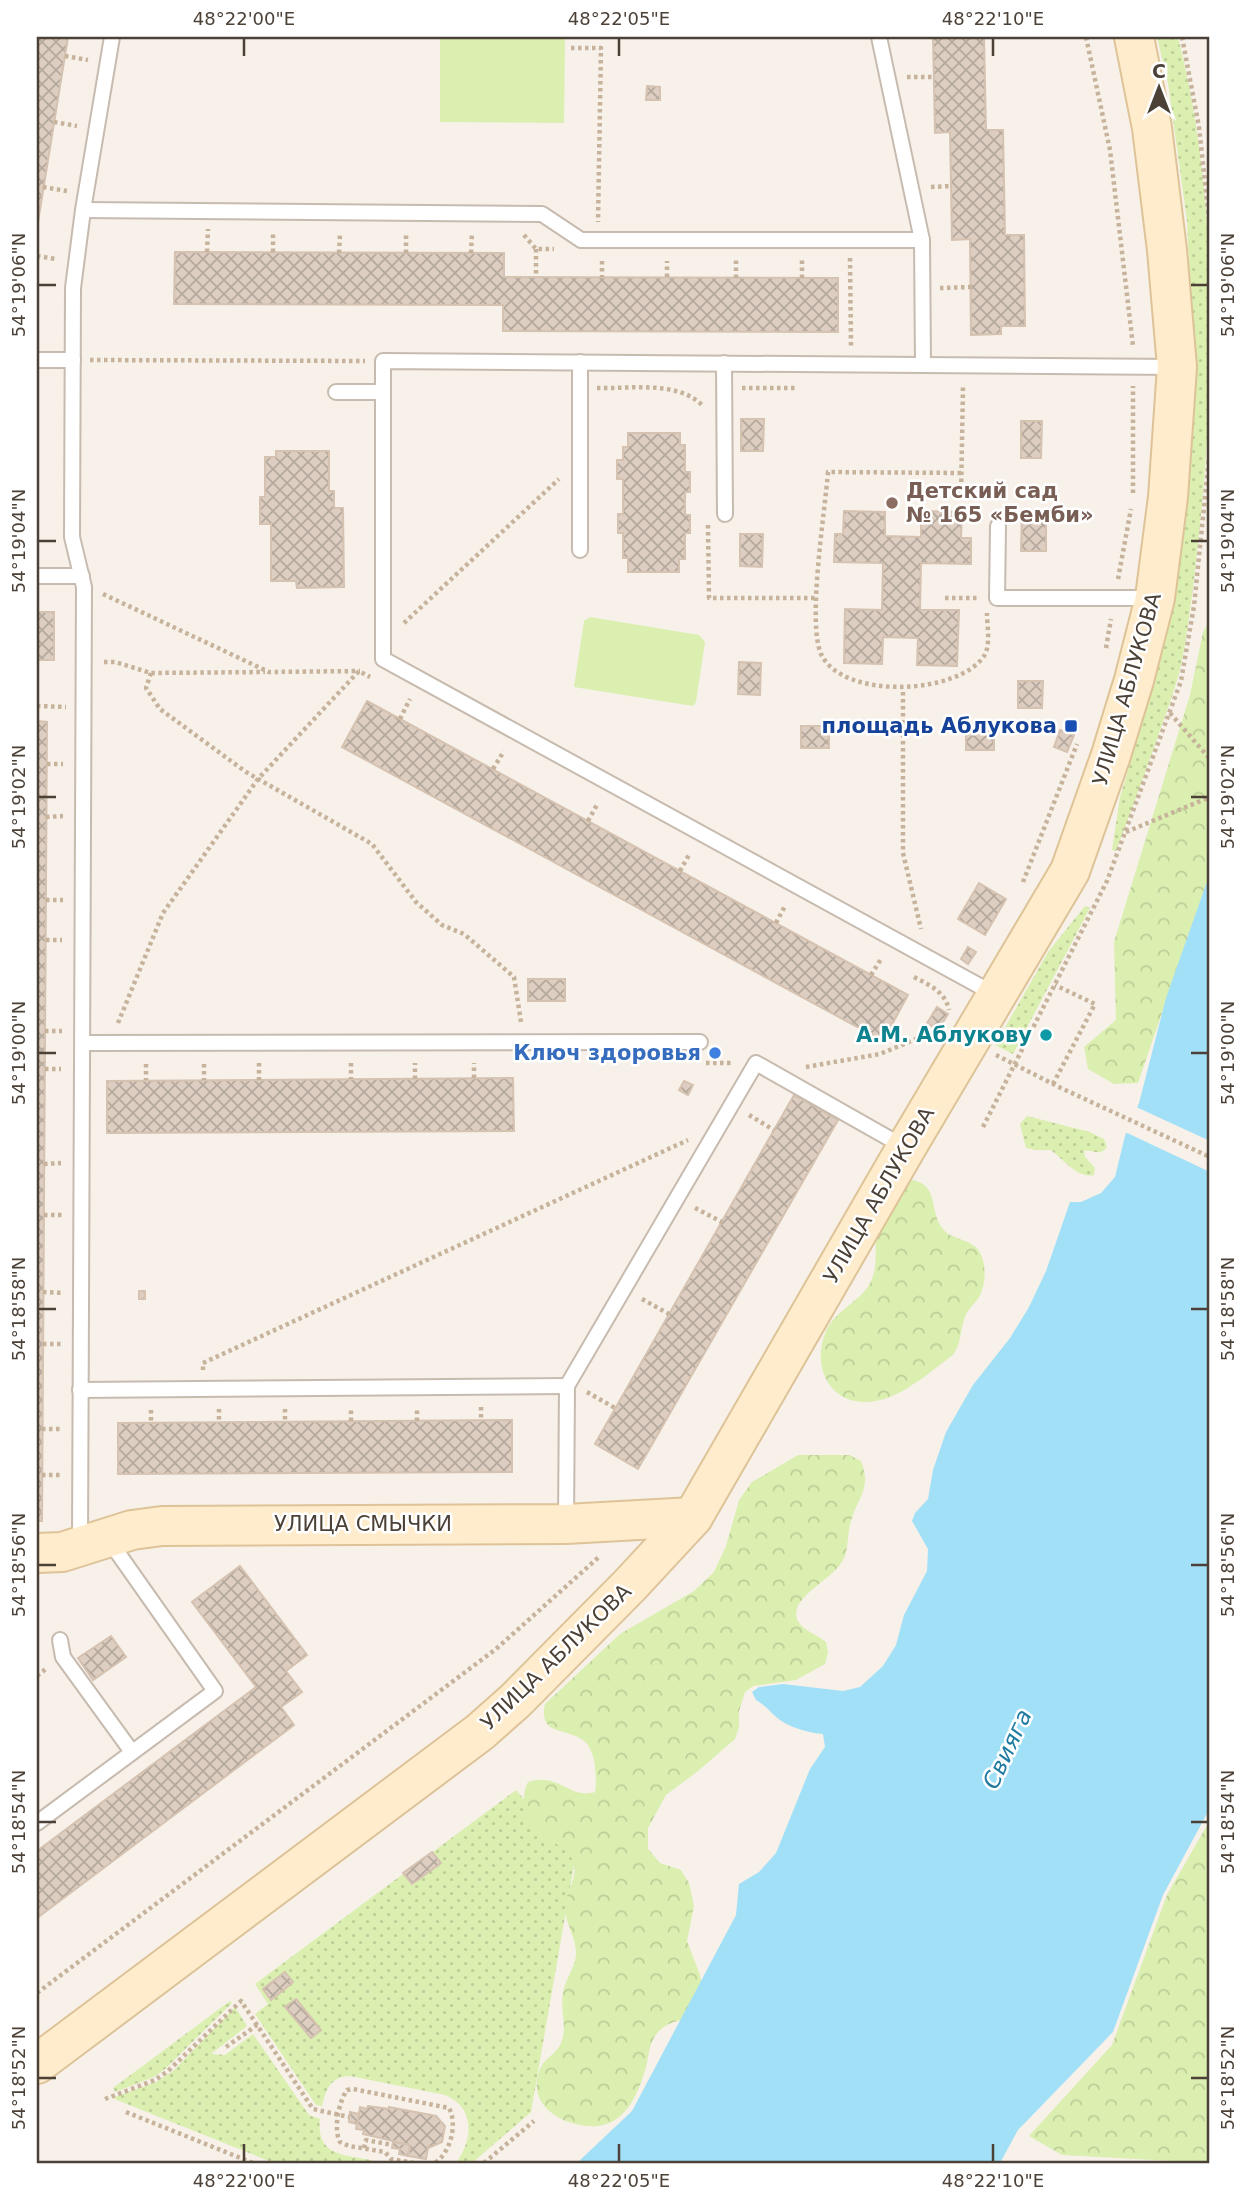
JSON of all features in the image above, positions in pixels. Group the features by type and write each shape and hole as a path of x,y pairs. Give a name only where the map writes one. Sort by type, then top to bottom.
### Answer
{"street":[{"name":"УЛИЦА АБЛУКОВА","path":"37,2064 480,1732 525,1692 631,1585 693,1517 906,1148 957,1035 997,996 1070,871 1111,755 1155,598 1168,497 1177,367 1167,250 1152,128 1134,37"},
{"name":"УЛИЦА СМЫЧКИ","path":"37,1553 62,1552 132,1530 162,1526 566,1524 693,1517"}],"lane":[{"path":"37,1823 215,1691 93,1542 80,1390 83,582 72,537 73,288 112,37"},
{"path":"879,37 922,240 923,364"},
{"path":"83,210 542,214 582,240 922,240"},
{"path":"37,360 73,360"},
{"path":"997,996 383,659 383,361 1177,367"},
{"path":"580,362 580,550"},
{"path":"724,363 724,514"},
{"path":"336,392 383,392"},
{"path":"998,526 993,598 1155,598"},
{"path":"37,576 83,582"},
{"path":"83,1043 700,1042"},
{"path":"566,1524 567,1386 756,1063 906,1148"},
{"path":"80,1390 567,1386"},
{"path":"60,1640 63,1657 132,1752"}],"path":[{"path":"1086,37 1110,150 1126,275 1133,367 1133,497 1104,659"},
{"path":"1182,37 1199,127 1210,228"},
{"path":"571,48 601,48 598,240"},
{"path":"900,77 934,77"},
{"path":"923,187 951,186"},
{"path":"207,252 208,227 221,227"},
{"path":"273,227 273,252"},
{"path":"339,253 340,228"},
{"path":"406,253 407,229"},
{"path":"471,253 472,229 484,229"},
{"path":"519,230 536,248 536,277"},
{"path":"536,248 562,249"},
{"path":"802,250 802,278"},
{"path":"850,250 851,364"},
{"path":"935,288 971,287"},
{"path":"94,360 383,361"},
{"path":"961,496 963,387"},
{"path":"383,642 580,460"},
{"path":"945,598 993,598 986,653 975,666 956,677 924,687 880,687 830,667 821,653 817,635 817,598 828,472 961,473"},
{"path":"83,582 269,672"},
{"path":"109,1043 163,913 258,779 359,671 383,659"},
{"path":"106,662 115,662 151,673 359,671"},
{"path":"151,673 146,688 160,709 258,779 372,844 416,902 442,925 464,934 513,977 524,1043"},
{"path":"903,692 903,853 927,958"},
{"path":"400,719 410,699"},
{"path":"1170,712 1210,759"},
{"path":"1019,891 1079,738"},
{"path":"493,769 503,751"},
{"path":"1125,832 1210,797"},
{"path":"588,821 598,803"},
{"path":"680,871 690,853"},
{"path":"776,923 785,906"},
{"path":"872,975 881,958"},
{"path":"1053,1084 1095,1004 1055,985"},
{"path":"45,1031 72,1031"},
{"path":"774,1073 880,1054 957,1035 1061,1088 1210,1157"},
{"path":"146,1062 146,1080"},
{"path":"204,1062 204,1080"},
{"path":"259,1062 259,1080"},
{"path":"351,1063 351,1079"},
{"path":"415,1063 415,1079"},
{"path":"474,1063 474,1078"},
{"path":"45,1069 71,1069"},
{"path":"749,1115 774,1130"},
{"path":"219,1422 219,1404 203,1405 203,1363 720,1125"},
{"path":"44,1164 70,1163"},
{"path":"695,1208 722,1222"},
{"path":"44,1215 70,1215"},
{"path":"43,1292 69,1293"},
{"path":"642,1299 669,1314"},
{"path":"43,1343 69,1343"},
{"path":"587,1392 615,1408"},
{"path":"417,1402 417,1421"},
{"path":"481,1402 481,1420"},
{"path":"351,1421 352,1403"},
{"path":"285,1404 285,1422"},
{"path":"151,1405 151,1423"},
{"path":"42,1429 68,1429"},
{"path":"42,1475 67,1475"},
{"path":"37,1993 496,1649 602,1554"},
{"path":"105,2099 155,2080 168,2071 241,2001 313,2109 349,2117"},
{"path":"226,2048 257,2025"},
{"path":"414,2163 391,2159 385,2152 340,2141 336,2133 339,2115 343,2095 349,2089 445,2106 451,2112 453,2123 447,2152 435,2163"},
{"path":"126,2112 253,2163"},
{"path":"484,2163 534,2121"},
{"path":"364,2148 366,2140 392,2145"},
{"path":"443,2158 448,2163"}],"green space":[{"path":"440,37 565,37 564,123 440,122"},
{"path":"1157,37 1178,37 1200,154 1210,275 1211,336 1206,456 1191,606 1182,661 1177,682 1116,851 1112,850 1120,797 1152,691 1167,621 1192,334 1187,221 1168,83"},
{"path":"590,617 699,635 705,642 696,702 693,706 574,687 584,621"},
{"path":"1210,620 1210,873 1138,1083 1114,1084 1088,1069 1084,1047 1116,1020 1114,942 1190,695 1203,632"},
{"path":"1085,906 1090,908 1013,1054 995,1045 1048,952"},
{"path":"1027,1116 1090,1132 1104,1139 1107,1147 1104,1150 1084,1151 1085,1157 1095,1168 1094,1175 1082,1174 1051,1150 1026,1148 1020,1124"},
{"path":"904,1179 916,1181 929,1190 938,1221 946,1233 971,1244 979,1251 985,1274 983,1287 965,1316 953,1355 918,1381 890,1397 864,1402 850,1400 830,1385 824,1374 822,1346 830,1323 868,1287 872,1279 878,1226"},
{"path":"798,1455 849,1455 861,1461 864,1470 865,1486 850,1526 844,1558 832,1573 806,1595 796,1611 799,1623 826,1642 828,1653 825,1664 796,1680 753,1686 745,1692 735,1739 666,1795 648,1828 648,1849 660,1863 681,1870 689,1883 694,1906 687,1941 702,1987 691,2017 669,2024 655,2036 639,2088 628,2108 620,2116 601,2125 589,2126 567,2121 548,2110 541,2102 537,2081 542,2065 558,2048 563,2035 563,1993 576,1953 565,1906 574,1875 574,1865 564,1849 531,1826 526,1816 524,1795 528,1782 539,1780 548,1780 578,1792 595,1792 596,1774 587,1744 573,1735 551,1727 544,1715 545,1704 620,1634 694,1591 714,1572 726,1546 739,1500 752,1482"},
{"path":"516,1790 575,1859 531,2112 472,2163 456,2163 466,2144 467,2116 455,2101 445,2095 350,2076 334,2081 325,2094 322,2106 316,2105 255,2014 268,2004 255,1984"},
{"path":"1210,1820 1210,2163 1062,2155 1029,2136 1112,2045 1167,1895"},
{"path":"230,2001 232,2003 165,2069 154,2077 115,2092 113,2088"},
{"path":"235,2007 247,2026 211,2054 225,2055 253,2034 309,2115 320,2119 320,2133 324,2143 339,2153 381,2163 274,2163 112,2098 156,2082 173,2071"}],"water":[{"name":"Свияга","path":"1210,873 1210,1808 1163,1895 1113,2032 1018,2130 1000,2163 577,2163 632,2111 736,1915 739,1884 759,1872 776,1853 810,1769 825,1747 823,1734 792,1727 783,1722 756,1700 752,1692 759,1687 783,1684 843,1691 860,1687 883,1666 896,1645 904,1615 927,1571 928,1549 912,1521 915,1513 928,1499 933,1470 946,1432 973,1385 1010,1338 1029,1307 1046,1271 1070,1202 1081,1202 1101,1193 1115,1177 1125,1136 1139,1103 1166,998"}],"pier":[{"path":"1134,1106 1210,1141 1210,1172 1123,1131"}],"building":[{"path":"37,37 68,37 37,228"},
{"path":"933,37 984,37 986,130 1003,130 1005,235 1024,235 1025,326 1001,326 1001,334 971,335 970,239 952,240 950,132 935,133"},
{"path":"647,86 660,87 660,100 646,100"},
{"path":"175,252 504,253 504,277 838,278 838,332 503,331 503,305 174,304"},
{"path":"741,419 764,419 763,451 741,451"},
{"path":"1021,421 1042,421 1041,458 1021,458"},
{"path":"628,433 680,433 680,445 685,445 685,472 690,472 690,492 685,492 685,515 690,515 690,533 685,533 685,559 679,559 679,572 628,572 628,558 623,558 623,533 618,533 618,514 623,514 623,479 617,479 617,460 623,460 623,447 628,447"},
{"path":"276,451 329,451 329,491 334,491 334,508 343,508 344,587 297,588 296,581 271,581 271,524 260,524 260,497 265,497 265,457 276,457"},
{"path":"844,511 885,512 885,536 921,537 921,511 962,512 961,538 971,538 971,564 921,563 920,610 959,610 957,666 917,665 918,638 883,637 882,664 844,663 845,609 882,610 883,563 834,562 835,534 843,534"},
{"path":"1022,512 1046,512 1046,551 1021,551"},
{"path":"740,534 763,534 762,567 740,566"},
{"path":"37,612 54,612 54,660 37,660"},
{"path":"739,662 761,663 760,695 738,694"},
{"path":"1018,681 1043,681 1042,708 1018,708"},
{"path":"367,701 908,995 883,1041 342,747"},
{"path":"37,721 47,722 42,1521 37,1521"},
{"path":"801,726 829,726 829,748 801,748"},
{"path":"966,728 994,728 994,750 966,750"},
{"path":"1060,730 1074,735 1067,752 1054,747"},
{"path":"979,883 1006,899 985,935 958,919"},
{"path":"968,947 976,952 968,964 961,959"},
{"path":"528,979 565,979 565,1001 528,1001"},
{"path":"937,1007 948,1014 938,1030 927,1023"},
{"path":"513,1078 514,1131 107,1133 107,1081"},
{"path":"684,1081 693,1085 688,1095 679,1090"},
{"path":"794,1095 838,1120 638,1469 595,1444"},
{"path":"139,1291 145,1291 145,1299 139,1299"},
{"path":"512,1420 512,1472 118,1474 118,1423"},
{"path":"240,1566 307,1655 286,1671 302,1692 281,1707 294,1725 37,1918 37,1851 256,1687 192,1602"},
{"path":"111,1636 126,1657 93,1680 78,1658"},
{"path":"432,1852 441,1863 412,1884 403,1873"},
{"path":"285,1972 293,1982 271,2000 263,1989"},
{"path":"296,1999 321,2030 311,2038 285,2007"},
{"path":"368,2106 436,2116 445,2126 442,2142 428,2148 426,2159 408,2156 410,2145 363,2134 364,2130 356,2129 360,2107 367,2109"},
{"path":"350,2112 359,2114 357,2124 349,2122"},
{"path":"393,2142 410,2145 408,2156 399,2154 400,2149 392,2148"}],"place":[{"name":"Детский сад № 165 «Бемби»","path":"892,503"},
{"name":"площадь Аблукова","path":"1071,726"},
{"name":"А.М. Аблукову","path":"1046,1035"},
{"name":"Ключ здоровья","path":"715,1053"}]}
